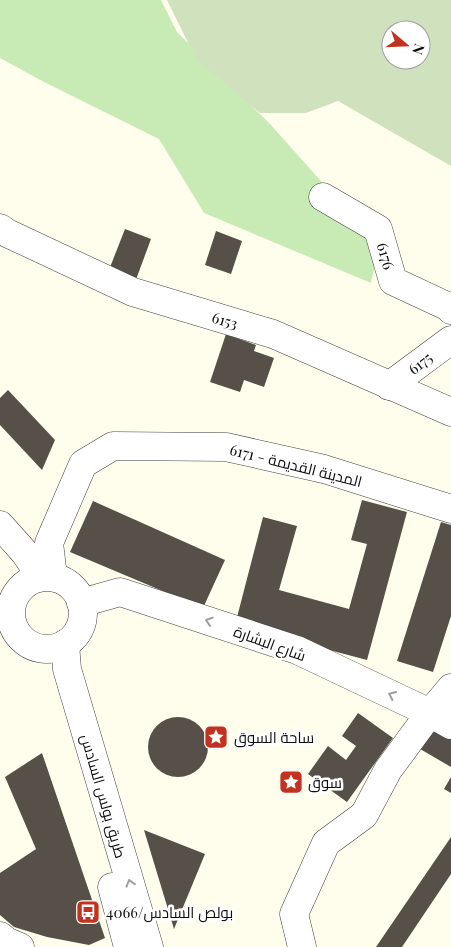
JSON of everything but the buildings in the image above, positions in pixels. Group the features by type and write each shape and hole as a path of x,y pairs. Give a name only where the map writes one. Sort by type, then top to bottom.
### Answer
{"street":[{"name":"6176","path":"323,197 378,229 393,281 449,307 451,310"},
{"name":"6153","path":"0,228 6,233 133,292 272,334 451,412"},
{"name":"6175","path":"389,386 451,340"},
{"name":"المدينة القديمة - 6171","path":"38,580 49,543 83,464 113,446 226,447 324,469 451,509"},
{"path":"0,525 25,553 38,580"},
{"path":"0,543 38,580"},
{"path":"59,579 71,586 81,603 80,626 74,636 35,643 20,637 5,618 12,603 38,580 59,579"},
{"name":"شارع البشارة","path":"81,603 120,592 297,650 440,719"},
{"name":"طريق بولس السادس","path":"35,643 57,672 128,947"},
{"name":"طريق بولس السادس","path":"35,643 67,670 149,947"},
{"path":"302,947 294,914 326,843 364,815 388,770 440,719 451,688"},
{"path":"0,936 20,947"}],"green space":[{"path":"0,0 161,0 177,32 270,124 379,246 371,283 204,213 159,139 0,58"},
{"path":"167,0 451,0 451,166 338,101 306,113 260,113 196,59"}],"place":[{"name":"ساحة السوق","path":"216,737"},
{"name":"سوق","path":"291,782"},
{"name":"بولص السادس/4066","path":"88,912"}]}
